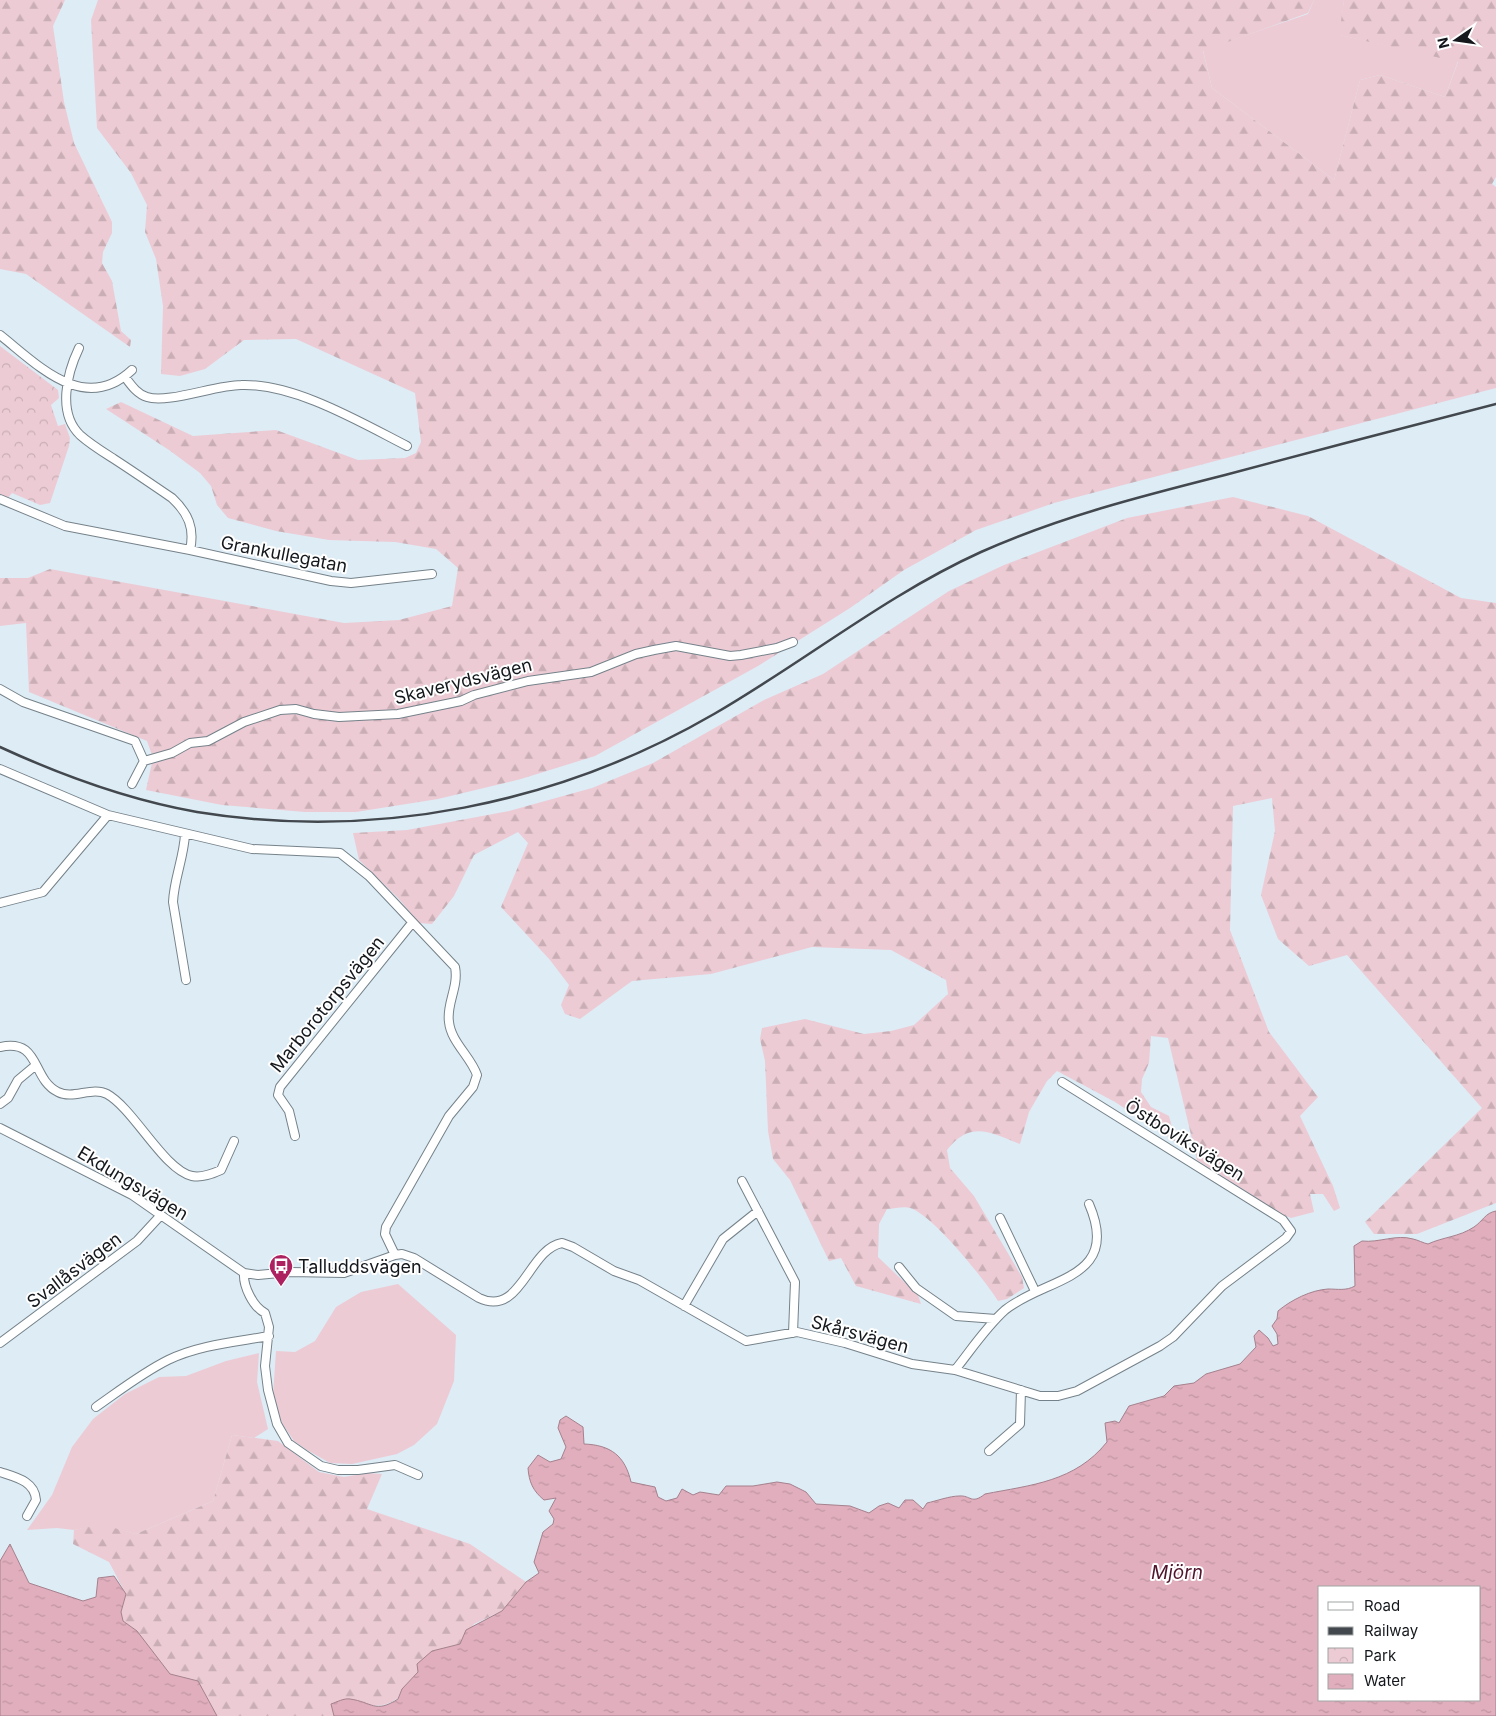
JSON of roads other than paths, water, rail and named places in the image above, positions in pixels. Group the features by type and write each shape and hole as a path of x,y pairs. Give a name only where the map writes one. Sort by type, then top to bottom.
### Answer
{"street":[{"path":"0,335 47,373 68,384 98,387 111,385 132,370"},
{"path":"79,348 73,361 66,404 74,428 93,445 172,498 180,506 190,522 192,533 190,550"},
{"path":"124,377 140,394 156,399 241,384 270,388 319,404 407,446"},
{"name":"Grankullegatan","path":"0,499 65,526 190,550 331,581 351,583 432,574"},
{"name":"Skaverydsvägen","path":"144,761 172,753 190,743 208,741 244,722 280,710 296,709 339,717 398,714 462,701 474,695 537,679 591,672 636,654 654,650 676,646 730,656 777,648 793,642"},
{"path":"0,689 23,702 135,741 144,761 132,784"},
{"path":"0,770 108,815 185,834 252,848 340,853 369,876 455,967 456,983 449,1015 450,1026 477,1075 473,1087 449,1116 386,1227 385,1234 394,1255 344,1272 290,1272 258,1275 244,1273 248,1292 260,1310 265,1313 269,1336 265,1366 268,1390 277,1424 288,1443 321,1466 338,1470 358,1470 395,1465 418,1475"},
{"path":"0,903 43,892 108,815"},
{"path":"185,834 184,850 173,890 173,902 186,980"},
{"name":"Marborotorpsvägen","path":"295,1136 289,1111 278,1095 280,1087 412,923"},
{"name":"Ekdungsvägen","path":"0,1047 19,1046 26,1050 58,1092 74,1094 95,1091 105,1093 116,1100 170,1162 190,1176 204,1176 221,1170 234,1141"},
{"path":"0,1104 8,1098 18,1080 36,1065"},
{"name":"Östboviksvägen","path":"1062,1082 1196,1164 1283,1220 1290,1228"},
{"name":"Ekdungsvägen","path":"0,1128 132,1195 244,1273"},
{"path":"742,1181 794,1282 796,1288 793,1332"},
{"path":"955,1370 996,1319 1022,1298 1065,1280 1088,1262 1096,1248 1098,1224 1089,1204"},
{"path":"684,1306 723,1239 758,1211"},
{"name":"Svallåsvägen","path":"0,1343 137,1241 161,1215"},
{"path":"1000,1218 1035,1291"},
{"name":"Skårsvägen","path":"394,1255 402,1254 414,1258 488,1303 499,1302 511,1294 548,1250 557,1244 567,1244 614,1271 639,1280 746,1341 793,1332 845,1343 912,1364 955,1370 1040,1396 1070,1394 1092,1385 1160,1346 1173,1337 1222,1286 1286,1238 1291,1231 1290,1228"},
{"path":"899,1268 916,1288 956,1316 996,1319"},
{"path":"96,1407 128,1384 169,1360 210,1346 269,1336"},
{"path":"989,1451 1020,1424 1021,1390"},
{"path":"0,1472 28,1483 32,1487 36,1500 26,1516"}],"water":[{"name":"Mjörn","path":"1496,1211 1496,1716 334,1716 331,1704 343,1700 357,1700 374,1706 384,1706 398,1699 402,1689 418,1672 417,1664 432,1651 460,1644 466,1630 502,1611 526,1582 539,1573 534,1562 543,1532 553,1524 554,1519 549,1511 556,1498 544,1500 540,1497 532,1486 528,1468 538,1455 550,1462 561,1459 566,1447 558,1428 560,1420 566,1416 583,1427 584,1444 602,1447 615,1454 625,1465 631,1482 655,1487 658,1497 666,1501 677,1498 682,1489 693,1495 700,1492 719,1495 726,1486 753,1486 777,1482 790,1484 806,1492 816,1504 850,1506 869,1513 879,1506 888,1503 899,1508 905,1500 913,1500 923,1509 927,1503 951,1497 963,1496 977,1499 985,1494 1051,1480 1081,1466 1107,1442 1105,1423 1115,1421 1119,1423 1129,1406 1164,1396 1174,1386 1194,1383 1206,1374 1240,1364 1256,1347 1254,1336 1259,1330 1268,1338 1273,1346 1278,1344 1277,1334 1272,1326 1277,1319 1278,1311 1283,1307 1301,1296 1315,1291 1345,1289 1355,1286 1354,1246 1362,1241 1407,1238 1428,1244 1468,1230 1477,1225 1487,1215"},
{"path":"10,1544 29,1583 83,1601 96,1597 98,1578 114,1576 126,1594 121,1612 123,1621 137,1631 170,1674 198,1681 217,1716 0,1716 0,1561"}],"railway":[{"path":"0,747 48,768 121,794 197,812 264,820 331,822 398,817 464,808 529,792 593,771 655,745 747,694 912,588 981,552 1040,528 1132,499 1496,404"}],"place":[{"name":"Talluddsvägen","path":"281,1287"}]}
